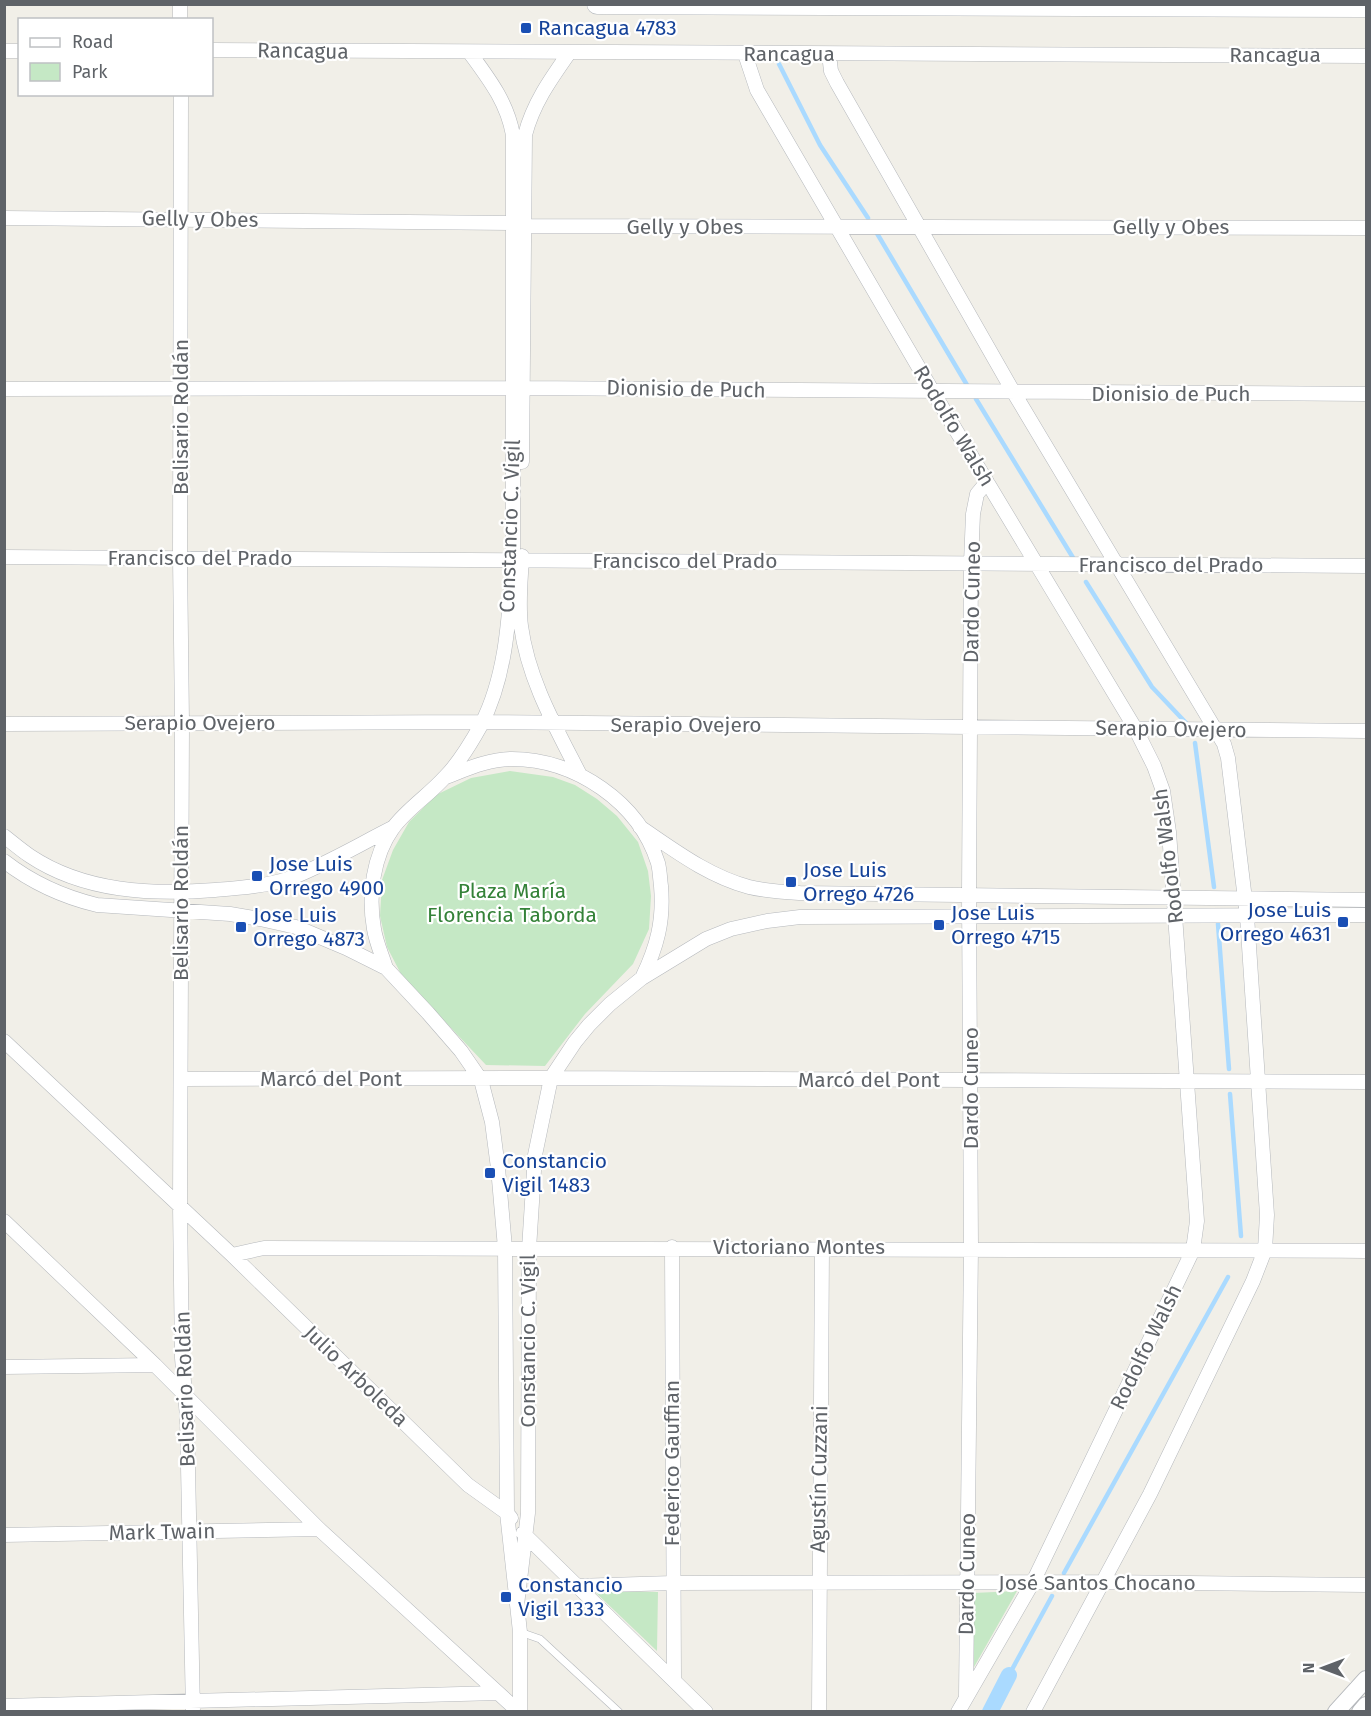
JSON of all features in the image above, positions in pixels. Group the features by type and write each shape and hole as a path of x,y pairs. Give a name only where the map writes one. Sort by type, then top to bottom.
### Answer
{"main road":[{"path":"597,4 1366,7"}],"street":[{"name":"Rancagua","path":"213,50 1366,56"},
{"name":"Constancio C. Vigil","path":"470,53 504,103 510,120 519,225"},
{"name":"Constancio C. Vigil","path":"569,53 538,99 525,135 519,225 517,560 521,624 531,672 579,773"},
{"name":"Rodolfo Walsh","path":"745,54 757,90 933,392 1135,728 1163,790 1169,832 1197,1221 1193,1250 1033,1582 958,1712"},
{"path":"829,54 831,70 837,83 918,227 1014,393 1216,730 1224,744 1228,759 1247,916 1267,1215 1265,1250 1253,1281 1155,1484 1034,1712"},
{"name":"Belisario Roldán","path":"181,96 180,1205 182,1358 185,1396 193,1707"},
{"name":"Gelly y Obes","path":"4,218 837,228 1366,228"},
{"name":"Dionisio de Puch","path":"4,389 518,388 1366,394"},
{"name":"Dardo Cuneo","path":"966,1698 972,1247 969,894 972,562 973,514 977,494 987,482"},
{"name":"Francisco del Prado","path":"4,556 1366,566"},
{"name":"Constancio C. Vigil","path":"386,968 374,930 371,902 377,862 382,846 393,827 446,777 468,747 493,699 504,655 517,560"},
{"name":"Serapio Ovejero","path":"4,724 482,722 1366,731"},
{"path":"446,777 482,763 511,759 541,762 579,773 618,802 640,827 659,866 662,896 660,927 654,953 642,978"},
{"path":"4,837 30,857 66,875 96,884 130,890 181,893 245,888 289,878 315,868 393,827"},
{"path":"640,827 679,854 716,875 750,887 800,893 1366,900"},
{"path":"4,861 35,881 80,901 97,905 230,914 260,919 296,927 346,948 386,968 455,1044 481,1080"},
{"path":"551,1078 575,1042 610,1004 642,978 706,939 730,928 800,917 1366,915"},
{"name":"Julio Arboleda","path":"4,1041 180,1205 468,1485 507,1513 526,1537 706,1712"},
{"name":"Constancio C. Vigil","path":"518,1605 526,1537 529,1249 535,1155 551,1078"},
{"name":"Marcó del Pont","path":"181,1079 481,1080 551,1078 1366,1082"},
{"name":"Constancio C. Vigil","path":"481,1080 492,1122 505,1248 507,1513 520,1632 519,1712"},
{"path":"4,1221 155,1365 319,1529 519,1712"},
{"name":"Federico Gauffian","path":"672,1247 674,1680"},
{"name":"Agustín Cuzzani","path":"819,1712 818,1584 822,1247"},
{"name":"Victoriano Montes","path":"232,1255 254,1248 972,1247 1366,1251"},
{"path":"4,1367 155,1365"},
{"name":"Mark Twain","path":"4,1535 319,1529"},
{"name":"José Santos Chocano","path":"575,1586 673,1583 1033,1582 1366,1585"},
{"path":"1336,1712 1366,1679"},
{"path":"4,1706 193,1707 498,1694"},
{"path":"1360,1712 1366,1705"}],"lane":[{"path":"520,1632 540,1639 619,1712"}],"green space":[{"name":"Plaza María Florencia Taborda","path":"510,771 553,777 575,785 597,799 617,816 638,842 648,871 651,896 649,929 633,964 585,1014 545,1066 486,1065 402,976 387,947 380,916 382,880 393,850 409,822 436,795 471,778"},
{"path":"594,1591 658,1592 657,1651"},
{"path":"1017,1591 974,1667 973,1593"}],"waterway":[{"path":"779,64 820,145 868,218"},
{"path":"875,230 967,385"},
{"path":"976,399 1075,561"},
{"path":"1086,582 1152,687 1188,725"},
{"path":"1195,743 1214,887"},
{"path":"1218,924 1229,1069"},
{"path":"1230,1094 1241,1236"},
{"path":"1064,1573 1228,1277"},
{"path":"1009,1675 1052,1596"},
{"path":"990,1712 1009,1675"}],"place":[{"name":"Rancagua 4783","path":"526,28"},
{"name":"Jose Luis Orrego 4900","path":"257,876"},
{"name":"Jose Luis Orrego 4726","path":"791,882"},
{"name":"Jose Luis Orrego 4631","path":"1343,922"},
{"name":"Jose Luis Orrego 4715","path":"939,925"},
{"name":"Jose Luis Orrego 4873","path":"241,927"},
{"name":"Constancio Vigil 1483","path":"490,1173"},
{"name":"Constancio Vigil 1333","path":"506,1597"}]}
